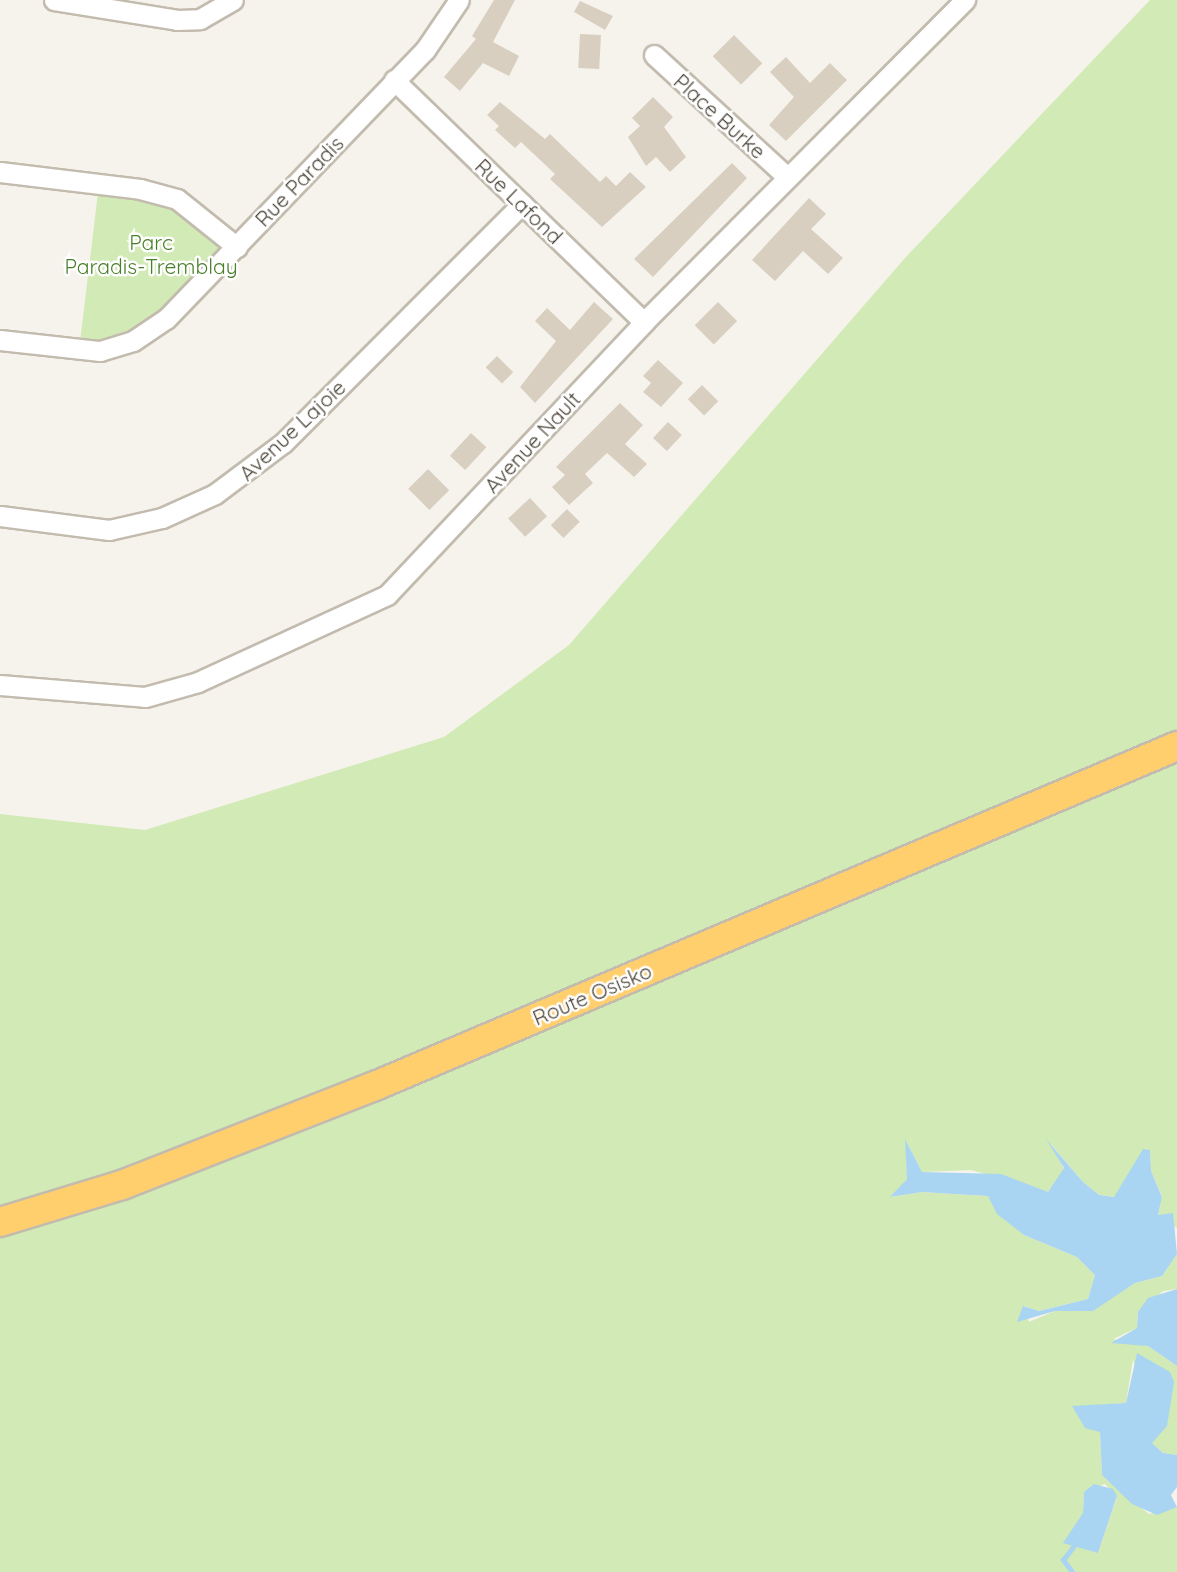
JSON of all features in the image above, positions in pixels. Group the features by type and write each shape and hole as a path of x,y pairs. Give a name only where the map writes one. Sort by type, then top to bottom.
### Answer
{"highway":[{"name":"Route Osisko","path":"0,1222 122,1185 351,1096 1177,746"}],"street":[{"path":"54,0 177,20 200,19 233,0"},
{"name":"Rue Paradis","path":"0,340 79,351 133,341 166,319 425,50 459,0"},
{"name":"Avenue Nault","path":"0,685 145,697 198,682 387,596 644,322 965,0"},
{"name":"Place Burke","path":"654,55 787,177"},
{"name":"Rue Lafond","path":"394,80 644,322"},
{"path":"0,172 140,189 177,199 237,247"},
{"name":"Avenue Lajoie","path":"0,516 109,530 162,517 215,494 283,443 522,204"}],"green space":[{"path":"1150,0 1177,0 1177,1228 1158,1216 1162,1196 1151,1171 1150,1151 1144,1150 1115,1197 1099,1195 1083,1182 1050,1143 1064,1169 1048,1192 971,1170 922,1172 906,1141 907,1179 891,1197 922,1192 988,1196 1024,1235 1077,1257 1095,1275 1088,1299 1038,1311 1024,1306 1029,1322 1055,1311 1093,1310 1135,1283 1162,1276 1177,1254 1177,1289 1163,1291 1138,1312 1137,1328 1113,1339 1148,1346 1177,1366 1177,1455 1163,1453 1152,1443 1133,1359 1126,1403 1073,1407 1100,1432 1102,1474 1108,1481 1149,1514 1177,1507 1177,1572 0,1572 0,814 145,830 444,737 569,645 905,258","holes":["1105,1484 1117,1497 1098,1553 1083,1513 1084,1492"]},
{"name":"Parc Paradis-Tremblay","path":"99,184 177,199 237,247 166,319 79,351"}],"water":[{"path":"905,1139 922,1172 1001,1174 1048,1192 1064,1168 1046,1139 1083,1182 1099,1195 1114,1197 1143,1149 1150,1150 1151,1171 1162,1197 1158,1215 1173,1213 1177,1254 1162,1276 1135,1283 1093,1311 1055,1311 1017,1322 1023,1306 1039,1311 1088,1299 1095,1275 1077,1257 1024,1235 997,1214 988,1196 922,1192 890,1197 907,1179"},
{"path":"1177,1289 1177,1366 1148,1346 1111,1343 1137,1328 1138,1312 1148,1298"},
{"path":"1137,1353 1170,1372 1174,1382 1167,1426 1152,1443 1163,1453 1177,1455 1177,1487 1171,1495 1177,1507 1157,1515 1132,1504 1102,1475 1100,1432 1085,1428 1072,1406 1126,1403"},
{"path":"1094,1484 1113,1489 1117,1496 1098,1553 1063,1543 1083,1513 1084,1492"}],"building":[{"path":"494,0 515,0 493,42 519,56 509,76 483,63 460,91 444,77 476,39 472,36"},
{"path":"580,1 613,16 605,30 574,12"},
{"path":"580,34 601,35 599,69 578,68"},
{"path":"734,35 762,63 741,84 713,56"},
{"path":"786,57 810,83 830,63 847,80 786,141 769,125 794,97 770,72"},
{"path":"653,97 673,117 664,127 686,157 670,172 656,157 646,166 628,137 640,126 632,118"},
{"path":"500,102 545,139 550,134 600,182 606,176 616,186 630,172 646,187 602,227 550,179 555,174 521,142 515,148 495,130 499,126 487,115"},
{"path":"732,163 747,178 653,277 634,259"},
{"path":"809,198 826,214 811,229 843,258 828,274 803,251 775,281 752,260"},
{"path":"594,302 613,319 535,403 520,387 556,341 535,321 547,308 570,330"},
{"path":"718,302 737,321 714,344 695,325"},
{"path":"497,356 513,372 502,384 486,367"},
{"path":"658,360 683,383 661,407 643,392 651,383 643,376"},
{"path":"702,385 718,401 704,415 688,399"},
{"path":"620,403 643,425 625,444 647,464 634,477 607,453 585,474 593,483 569,505 552,487 565,475 556,467"},
{"path":"668,422 682,435 667,451 653,438"},
{"path":"471,433 486,447 465,470 450,456"},
{"path":"428,469 449,490 429,510 408,489"},
{"path":"530,498 547,516 525,537 508,518"},
{"path":"567,509 580,522 563,538 551,525"}],"waterway":[{"path":"1072,1572 1063,1560 1073,1547"}]}
